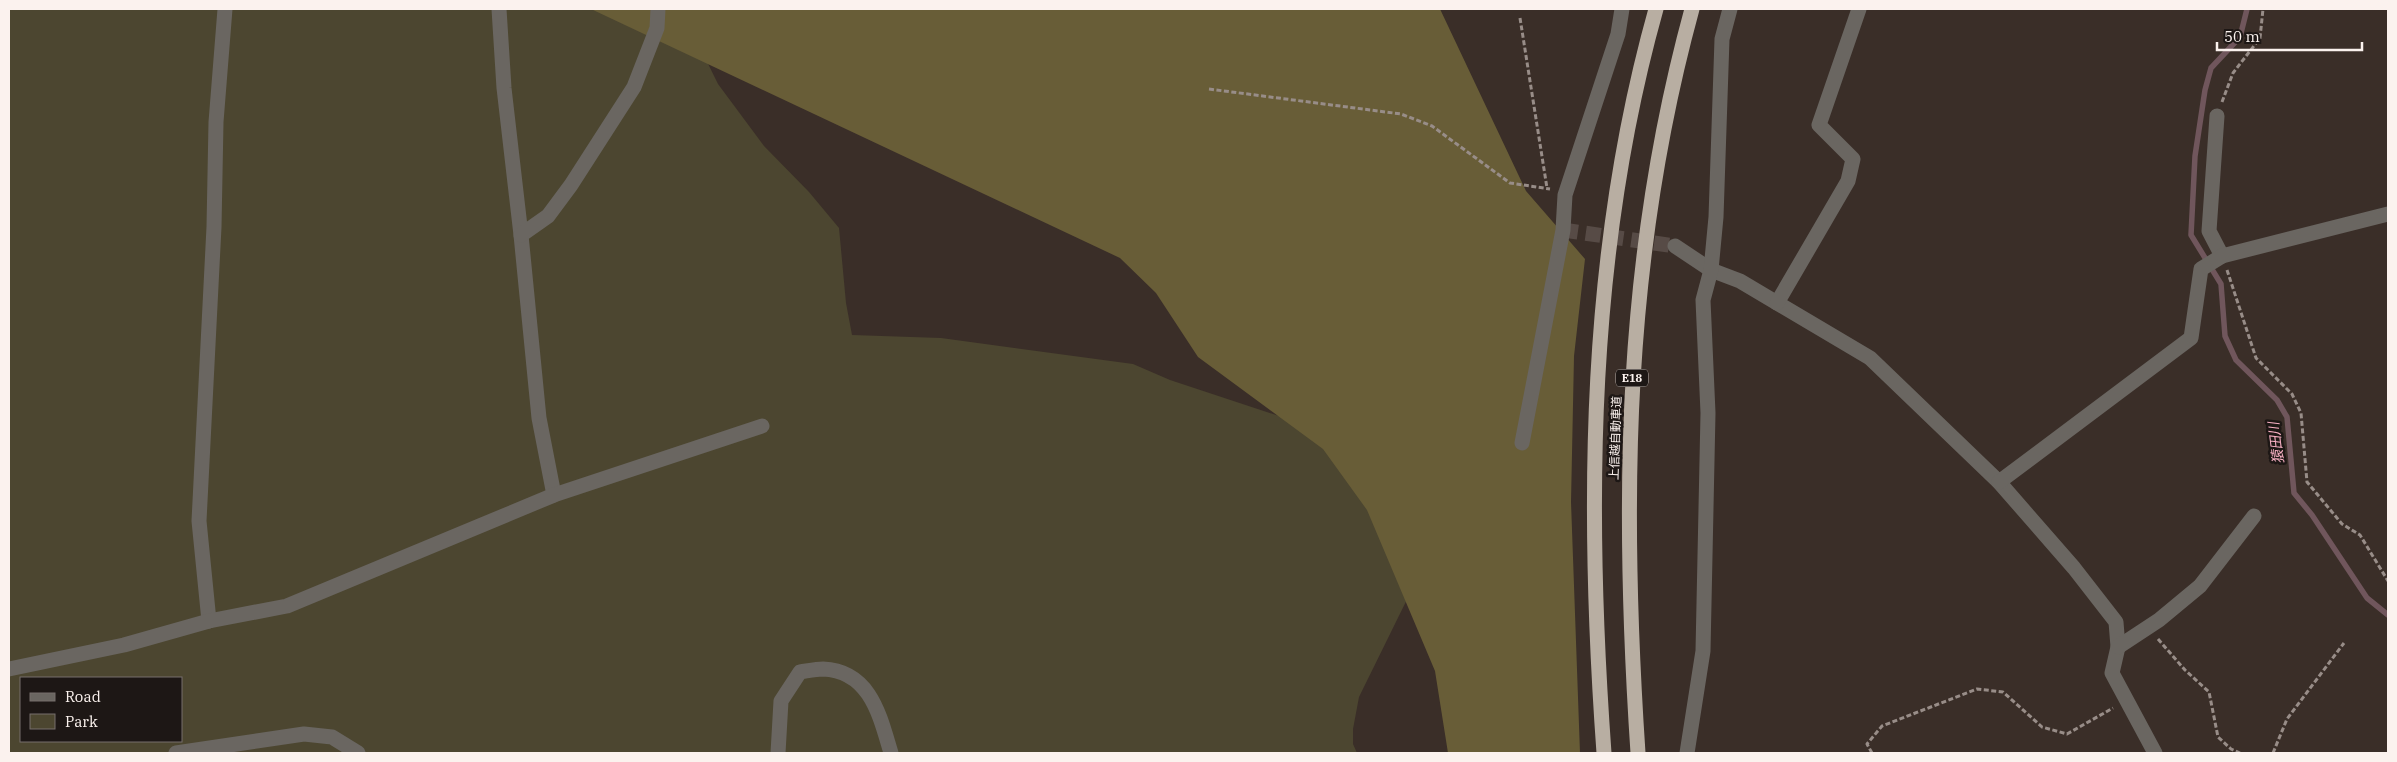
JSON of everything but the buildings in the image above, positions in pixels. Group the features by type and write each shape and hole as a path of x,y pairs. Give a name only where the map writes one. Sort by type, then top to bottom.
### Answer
{"highway":[{"name":"上信越自動車道","path":"1604,753 1595,615 1593,530 1598,359 1618,186 1632,112 1656,9"},
{"name":"上信越自動車道","path":"1638,753 1629,596 1628,523 1632,358 1640,276 1663,130 1692,9"}],"street":[{"path":"209,621 199,521 214,227 216,122 225,9"},
{"path":"499,9 504,88 539,418 554,495"},
{"path":"521,235 548,216 571,185 634,87 657,28 658,9"},
{"path":"1522,443 1563,230 1565,195 1618,34 1622,9"},
{"path":"1686,753 1703,652 1708,413 1703,300 1711,270 1716,217 1722,39 1730,9"},
{"path":"1777,303 1848,181 1853,159 1819,125 1859,9"},
{"path":"2217,116 2209,232 2222,256"},
{"path":"2000,482 2191,338 2201,269 2222,256 2388,214"},
{"path":"1675,246 1711,270 1740,281 1870,358 2000,482 2074,568 2116,622 2118,647 2112,673 2155,753"},
{"path":"9,669 124,644 209,621 287,606 554,495 762,426"},
{"path":"2118,647 2148,628 2200,586 2254,516"},
{"path":"778,753 780,701 800,672 824,669 844,674 864,686 877,709 891,753"},
{"path":"176,753 304,734 332,737 358,753"}],"path":[{"path":"2217,116 2233,73 2260,38 2264,9"},
{"path":"1520,18 1547,188"},
{"path":"1208,89 1401,114 1432,126 1510,183 1547,188 1565,195"},
{"path":"2222,256 2256,358 2292,394 2301,413 2308,482 2342,524 2360,535 2388,581"},
{"path":"2148,628 2185,670 2209,692 2218,737 2231,749 2240,753"},
{"path":"2273,753 2288,719 2344,643"},
{"path":"1872,753 1867,744 1882,726 1977,689 2002,692 2042,727 2067,734 2126,700"}],"green space":[{"path":"9,9 681,9 718,84 764,146 809,192 839,228 846,303 852,335 941,338 1133,364 1170,380 1309,426 1421,571 1359,697 1353,729 1353,744 1357,753 9,753"}],"shaded area":[{"path":"591,9 1440,9 1526,191 1585,259 1574,356 1571,502 1580,753 1448,753 1435,671 1367,510 1323,449 1198,357 1156,293 1120,258"}],"waterway":[{"name":"猿田川","path":"2247,9 2240,37 2211,68 2205,90 2195,156 2191,235 2221,284 2225,336 2236,360 2277,400 2287,417 2294,493 2312,515 2367,598 2388,615"}],"tunnel":[{"path":"1563,230 1675,246"}]}
